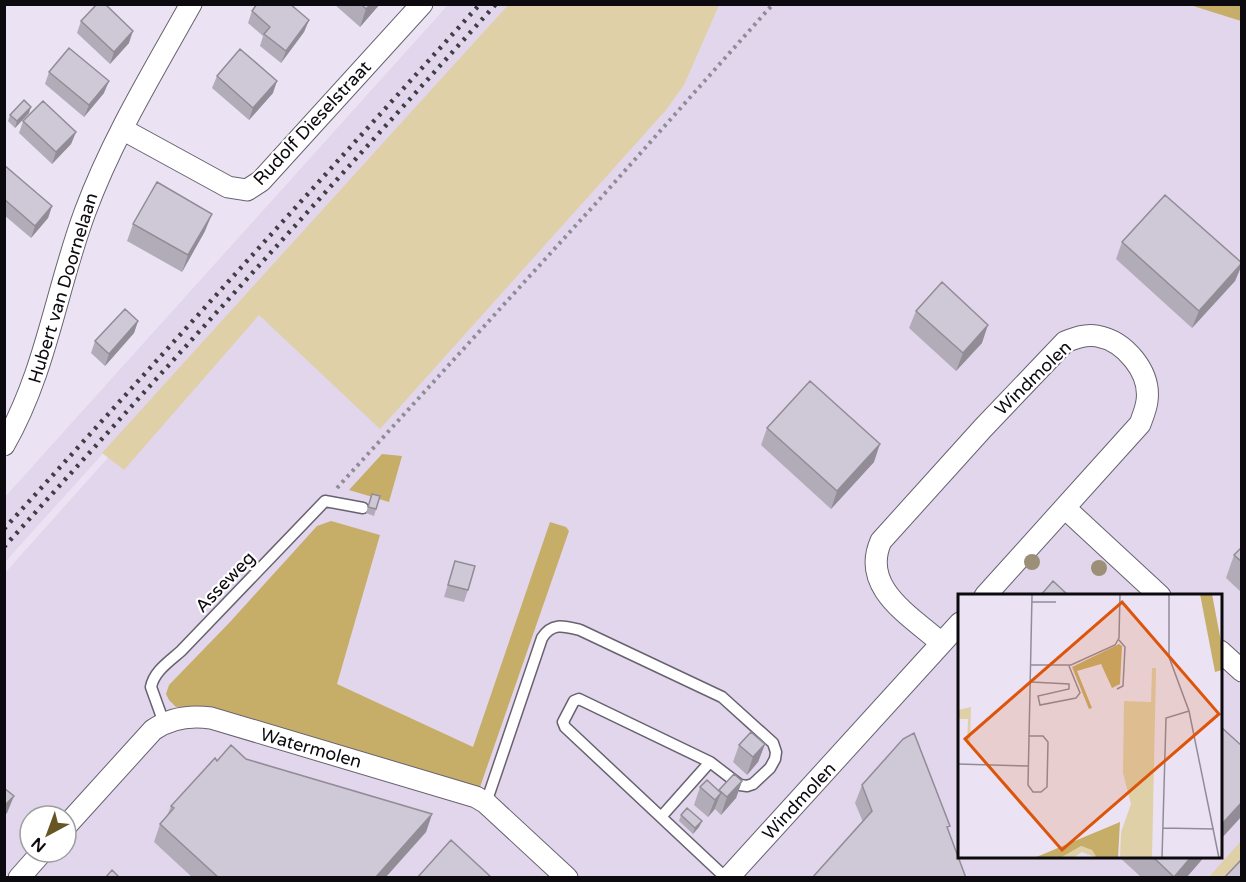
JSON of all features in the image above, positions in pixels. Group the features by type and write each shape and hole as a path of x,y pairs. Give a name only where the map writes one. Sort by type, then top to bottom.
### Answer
{"street":[{"name":"Hubert van Doornelaan","path":"4,445 23,410 38,374 72,250 85,212 122,129 191,4"},
{"name":"Rudolf Dieselstraat","path":"122,129 228,187 247,190 261,181 422,4"},
{"name":"Windmolen","path":"941,643 890,597 881,585 874,563 881,541 983,428 1065,342 1080,336 1095,336 1110,340 1137,363 1144,375 1148,400 1140,424 987,594"},
{"path":"1065,508 1158,594"},
{"name":"Windmolen","path":"727,878 958,625"},
{"path":"1222,652 1242,671"},
{"name":"Watermolen","path":"78,813 153,730 164,723 189,717 211,718 466,793 486,803 567,878"},
{"path":"19,878 31,864"}],"lane":[{"path":"325,501 363,508"},
{"name":"Asseweg","path":"164,723 152,693 152,681 156,675 182,651 325,501"},
{"path":"486,803 537,648 546,631 561,625 580,630 722,698 773,743 776,759 753,784 747,786 740,784 710,762 579,699 574,701 563,722 565,728 727,878"},
{"path":"661,817 710,762"}],"path":[{"path":"325,501 598,201 773,4"}],"shaded area":[{"path":"1190,4 1241,21 1241,877 5,878 5,573 512,5"},
{"path":"448,5 508,5 5,562 4,498"},
{"path":"508,5 719,5 684,85 666,110 380,429 259,315 124,470 102,453"},
{"path":"1190,5 1241,5 1241,21"},
{"path":"382,454 402,456 389,502 349,490"},
{"path":"331,521 380,535 337,684 473,747 550,522 566,527 569,531 479,790 460,782 207,706 176,707 169,700 166,694 169,685 317,526"},
{"path":"1241,841 1241,865 1230,877 1208,878"}],"building":[{"path":"97,4 105,4 133,31 114,52 81,21"},
{"path":"257,4 290,4 309,20 286,51 264,34 270,27 252,11"},
{"path":"361,4 371,4 366,9"},
{"path":"69,48 109,81 89,105 49,72"},
{"path":"240,49 277,81 253,108 217,76"},
{"path":"24,100 31,107 17,121 10,115"},
{"path":"43,101 76,132 56,152 23,121"},
{"path":"4,165 52,206 35,226 4,199"},
{"path":"157,182 212,214 188,255 133,224"},
{"path":"1165,195 1242,263 1199,311 1122,242"},
{"path":"942,282 988,325 963,353 916,311"},
{"path":"125,309 138,321 109,354 95,341"},
{"path":"810,381 880,444 837,491 767,428"},
{"path":"372,494 380,496 376,509 368,507"},
{"path":"1242,547 1242,562 1234,555"},
{"path":"455,561 475,566 468,590 448,585"},
{"path":"1053,581 1067,594 1042,594"},
{"path":"1222,728 1242,746 1242,802 1222,824"},
{"path":"751,732 765,744 753,757 739,745"},
{"path":"914,733 950,826 947,827 966,878 812,878 872,811 862,785 903,739"},
{"path":"231,745 246,759 432,814 375,878 219,878 160,824 174,808 171,806 215,758 217,761"},
{"path":"734,774 742,781 727,797 719,790"},
{"path":"707,780 721,793 715,800 700,787"},
{"path":"4,788 14,796 4,806"},
{"path":"687,808 702,821 695,828 681,815"},
{"path":"451,840 492,878 417,878"},
{"path":"1154,858 1190,858 1174,877"},
{"path":"1242,859 1242,878 1224,878"},
{"path":"112,870 120,878 105,878"}],"railway":[{"path":"4,529 480,4"},
{"path":"4,547 496,4"}]}
